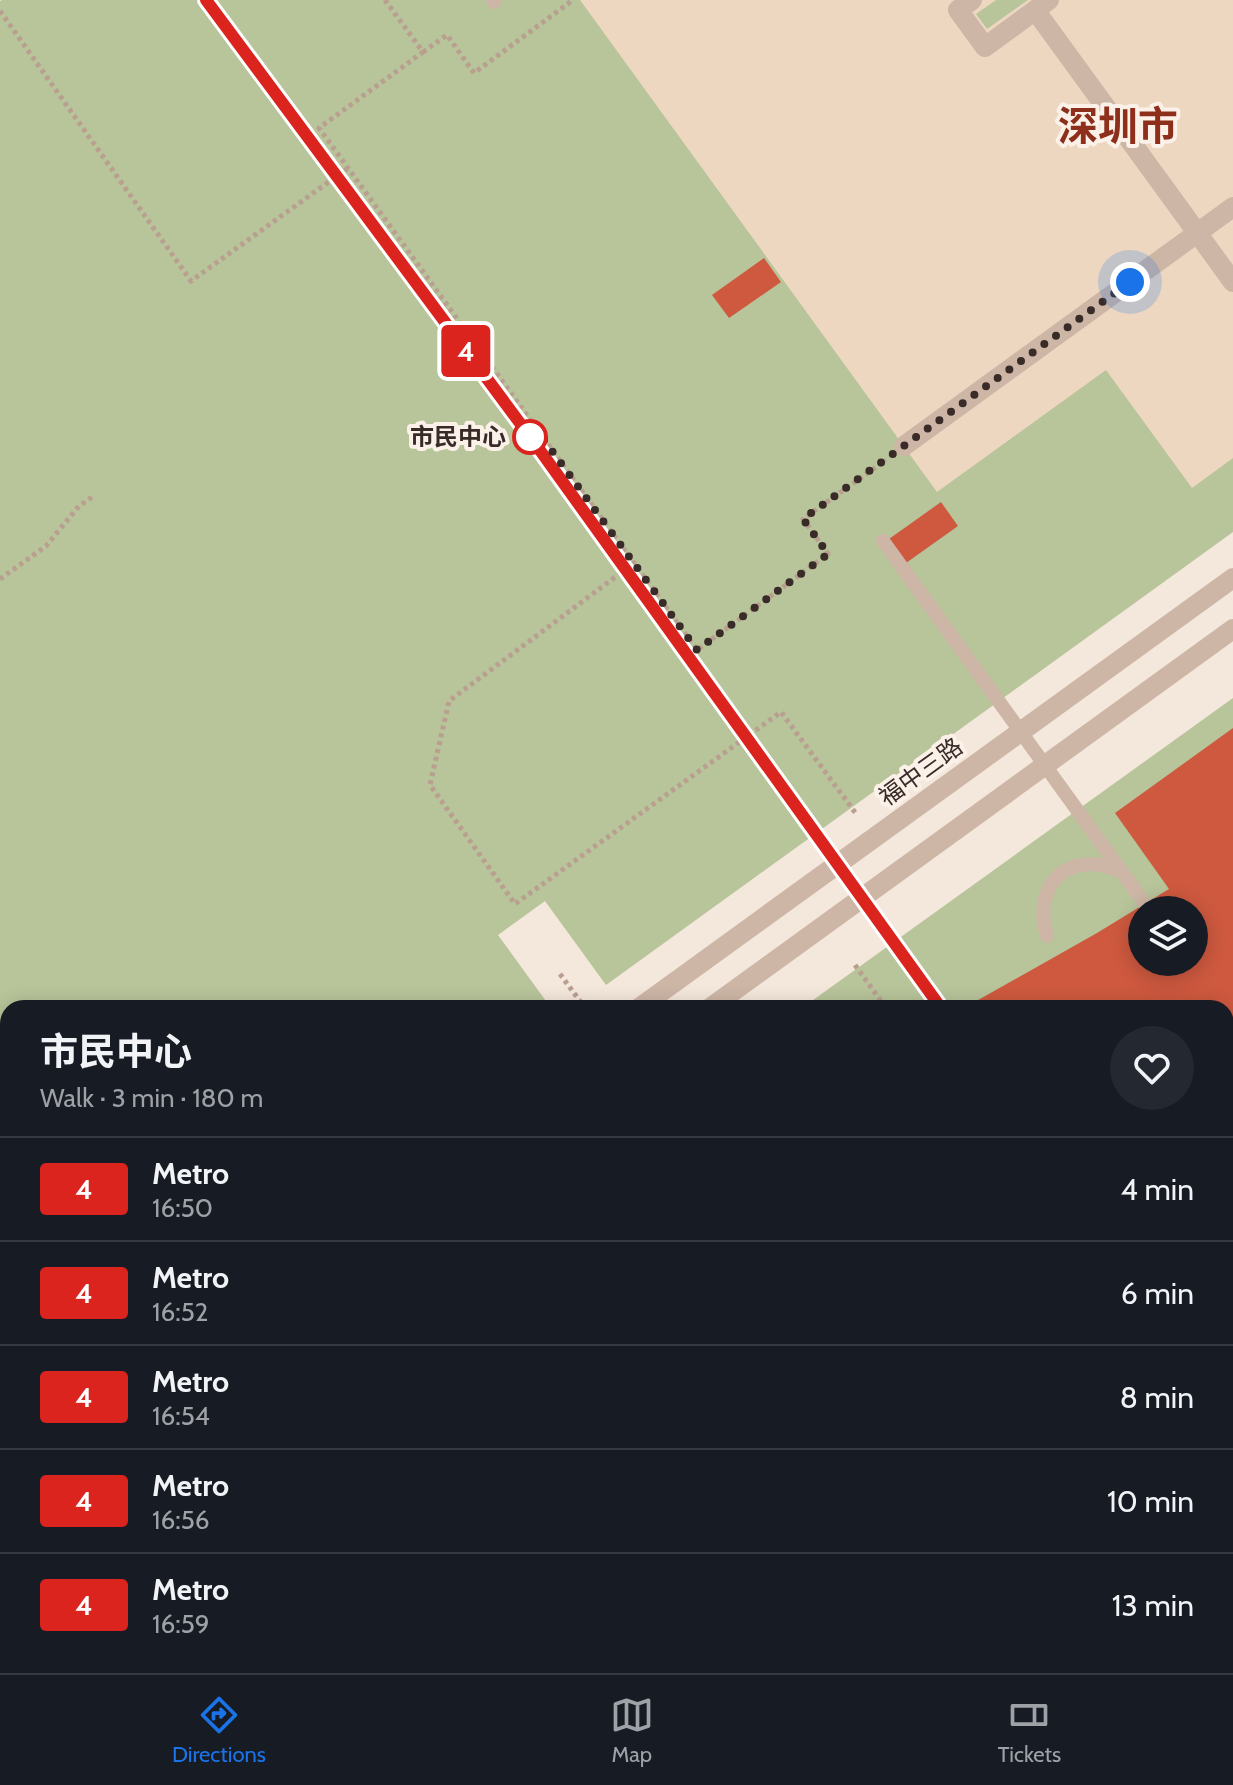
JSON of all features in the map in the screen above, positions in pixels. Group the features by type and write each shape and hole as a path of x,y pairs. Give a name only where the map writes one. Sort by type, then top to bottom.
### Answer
{"street":[{"path":"972,0 958,10 985,47 1042,5 1233,282"},
{"path":"904,446 1233,207"},
{"name":"福中三路","path":"650,1000 1233,578"},
{"path":"721,1000 1233,629"}],"lane":[{"path":"883,541 1139,896"},
{"path":"1047,936 1042,911 1045,897 1052,883 1063,872 1077,865 1092,863 1108,865 1122,872"}],"path":[{"path":"385,0 423,52"},
{"path":"573,0 474,73 447,35 319,128 697,650 828,554 803,519 904,446"},
{"path":"0,11 191,281 348,168"},
{"path":"0,579 46,546 79,506 95,495"},
{"path":"634,563 449,701 430,785 515,904 781,712 857,815"},
{"path":"855,965 880,1000"},
{"path":"560,974 579,1000"}],"green space":[{"path":"1233,0 1233,532 606,985 545,901 498,935 545,1000 0,1000 0,1"},
{"path":"1233,698 1233,1000 813,1000"}],"shaded area":[{"path":"580,0 996,0 976,14 987,29 1028,0 1233,0 1233,458 1192,488 1106,370 937,492"}],"building":[{"path":"764,258 781,282 729,318 712,295"},
{"path":"941,502 958,526 906,563 889,539"},
{"path":"1233,728 1233,1000 978,1000 1128,914 1128,976 1208,976 1208,896 1158,896 1169,889 1115,813"}],"metro line":[{"name":"4","path":"206,0 534,442 935,1000"}],"place":[{"name":"市民中心","path":"530,437"}],"district":[{"name":"深圳市","path":"1118,126"}],"route":[{"path":"530,437 544,440 697,650 828,554 803,519 1130,282"}]}
